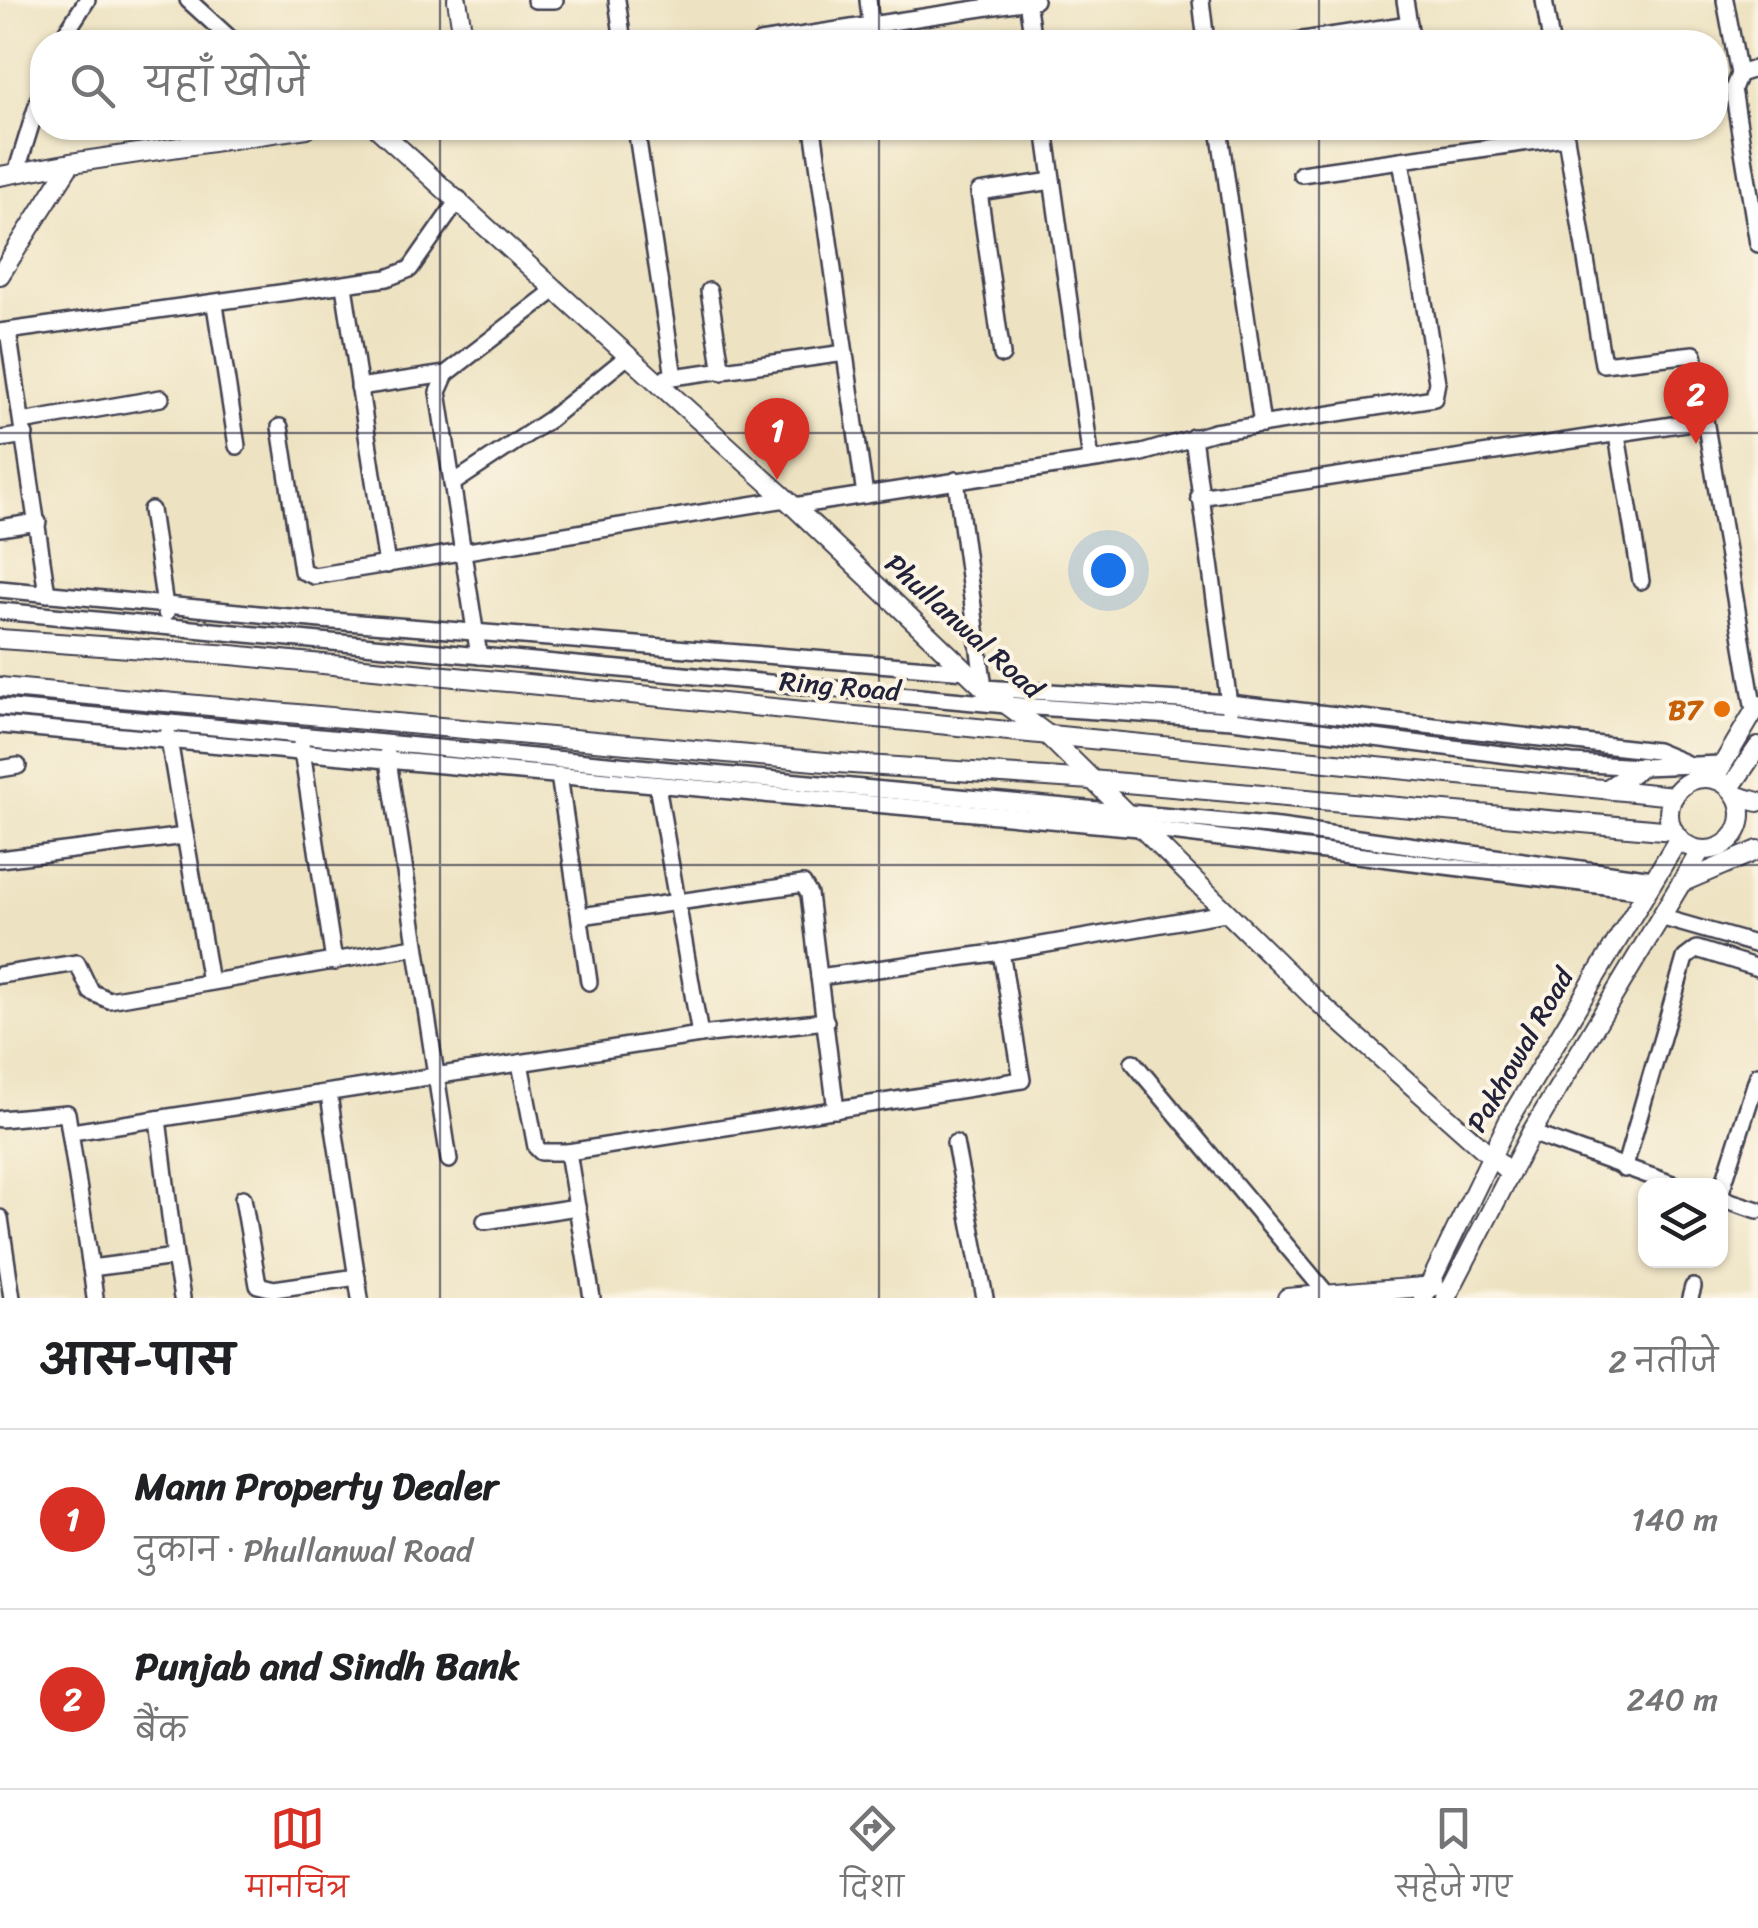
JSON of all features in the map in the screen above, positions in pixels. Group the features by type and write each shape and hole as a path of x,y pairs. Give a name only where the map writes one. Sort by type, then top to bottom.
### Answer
{"street":[{"path":"67,30 86,0"},
{"path":"188,0 221,30"},
{"path":"457,0 462,30"},
{"path":"535,0 555,0"},
{"path":"617,0 621,30"},
{"path":"868,0 871,25"},
{"path":"846,30 1035,0"},
{"path":"1200,0 1204,30"},
{"path":"1405,0 1410,30"},
{"path":"1544,0 1549,30"},
{"path":"1724,0 1739,74 1733,90 1758,244"},
{"path":"1027,1 1031,30"},
{"path":"1369,30 1409,24"},
{"path":"1739,74 1758,68"},
{"path":"8,174 30,118"},
{"path":"8,174 227,140"},
{"name":"Phullanwal Road","path":"391,140 790,502 984,688 1044,732 1225,913 1508,1172"},
{"path":"638,140 674,377"},
{"path":"815,140 865,495"},
{"path":"1047,140 1091,460"},
{"path":"1220,140 1262,425"},
{"path":"1302,174 1518,140"},
{"path":"0,687 837,763 1091,780 1676,835 1701,850 1727,843 1741,821 1726,782 1738,738 1756,708 1694,354 1603,364 1566,140"},
{"path":"280,427 302,570 314,576 790,502 865,495 1142,453 1193,437 1426,400 1438,391 1401,160"},
{"path":"0,275 71,163"},
{"path":"1002,355 977,199 985,189 1052,181"},
{"path":"47,594 24,429 4,332 387,278 410,268 460,199"},
{"path":"344,286 387,565"},
{"path":"478,656 438,392 446,374 556,289"},
{"path":"709,291 722,372"},
{"path":"215,305 237,446"},
{"path":"654,379 845,353"},
{"path":"452,484 550,419 628,356"},
{"path":"359,386 446,374"},
{"path":"0,439 24,429 161,398"},
{"path":"1199,497 1705,420"},
{"path":"1616,434 1641,581"},
{"path":"1193,437 1230,712"},
{"path":"956,480 984,688 1407,732 1556,740 1656,751 1726,782 1758,802"},
{"path":"151,510 168,627"},
{"path":"0,528 38,522"},
{"path":"0,589 321,620 966,671"},
{"path":"0,612 1006,705 1230,712"},
{"path":"321,620 324,641"},
{"name":"Ring Road","path":"0,639 230,655 1674,796"},
{"path":"0,707 168,731 301,744 1279,827 1649,885"},
{"path":"0,724 168,731"},
{"path":"168,731 210,982"},
{"path":"1407,732 1552,760 1641,767 1689,765"},
{"path":"1676,835 1670,808 1674,796 1689,782 1726,782 1758,746 1738,738"},
{"path":"1552,760 1556,740"},
{"path":"301,744 334,962"},
{"path":"387,752 559,775 1140,828 1649,885"},
{"path":"387,752 449,1160"},
{"path":"0,769 18,766"},
{"path":"1606,789 1641,767"},
{"path":"559,775 589,982"},
{"path":"658,785 700,1035"},
{"path":"1736,832 1758,838"},
{"name":"Pakhowal Road","path":"1426,1291 1489,1157 1676,835"},
{"path":"0,859 185,836"},
{"name":"Pakhowal Road","path":"1448,1295 1530,1133 1701,850"},
{"path":"1681,883 1758,850"},
{"path":"581,916 803,884 808,894 836,1110"},
{"path":"819,977 1000,952 1225,913"},
{"path":"1660,917 1758,946"},
{"path":"0,974 76,963 91,992 102,1000 414,946"},
{"path":"1624,1169 1685,958 1697,949 1758,968"},
{"path":"520,1062 536,1147 541,1152 568,1152 1022,1080 1000,952"},
{"path":"72,1132 436,1079 700,1035 826,1020"},
{"path":"1133,1062 1326,1293"},
{"path":"1726,1178 1757,1081"},
{"path":"329,1095 360,1298"},
{"path":"0,1119 67,1113 96,1298"},
{"path":"158,1119 182,1298"},
{"path":"1530,1133 1653,1178"},
{"path":"954,1142 985,1298"},
{"path":"568,1152 592,1298"},
{"path":"243,1198 258,1285 274,1289 357,1277"},
{"path":"1728,1200 1758,1210"},
{"path":"485,1222 577,1207"},
{"path":"0,1218 12,1298"},
{"path":"91,1268 175,1257"},
{"path":"1286,1298 1426,1291 1448,1295"}],"place":[{"name":"Punjab and Sindh Bank","path":"1696,444"},
{"name":"Mann Property Dealer","path":"777,480"},
{"name":"B7","path":"1722,709"}]}
